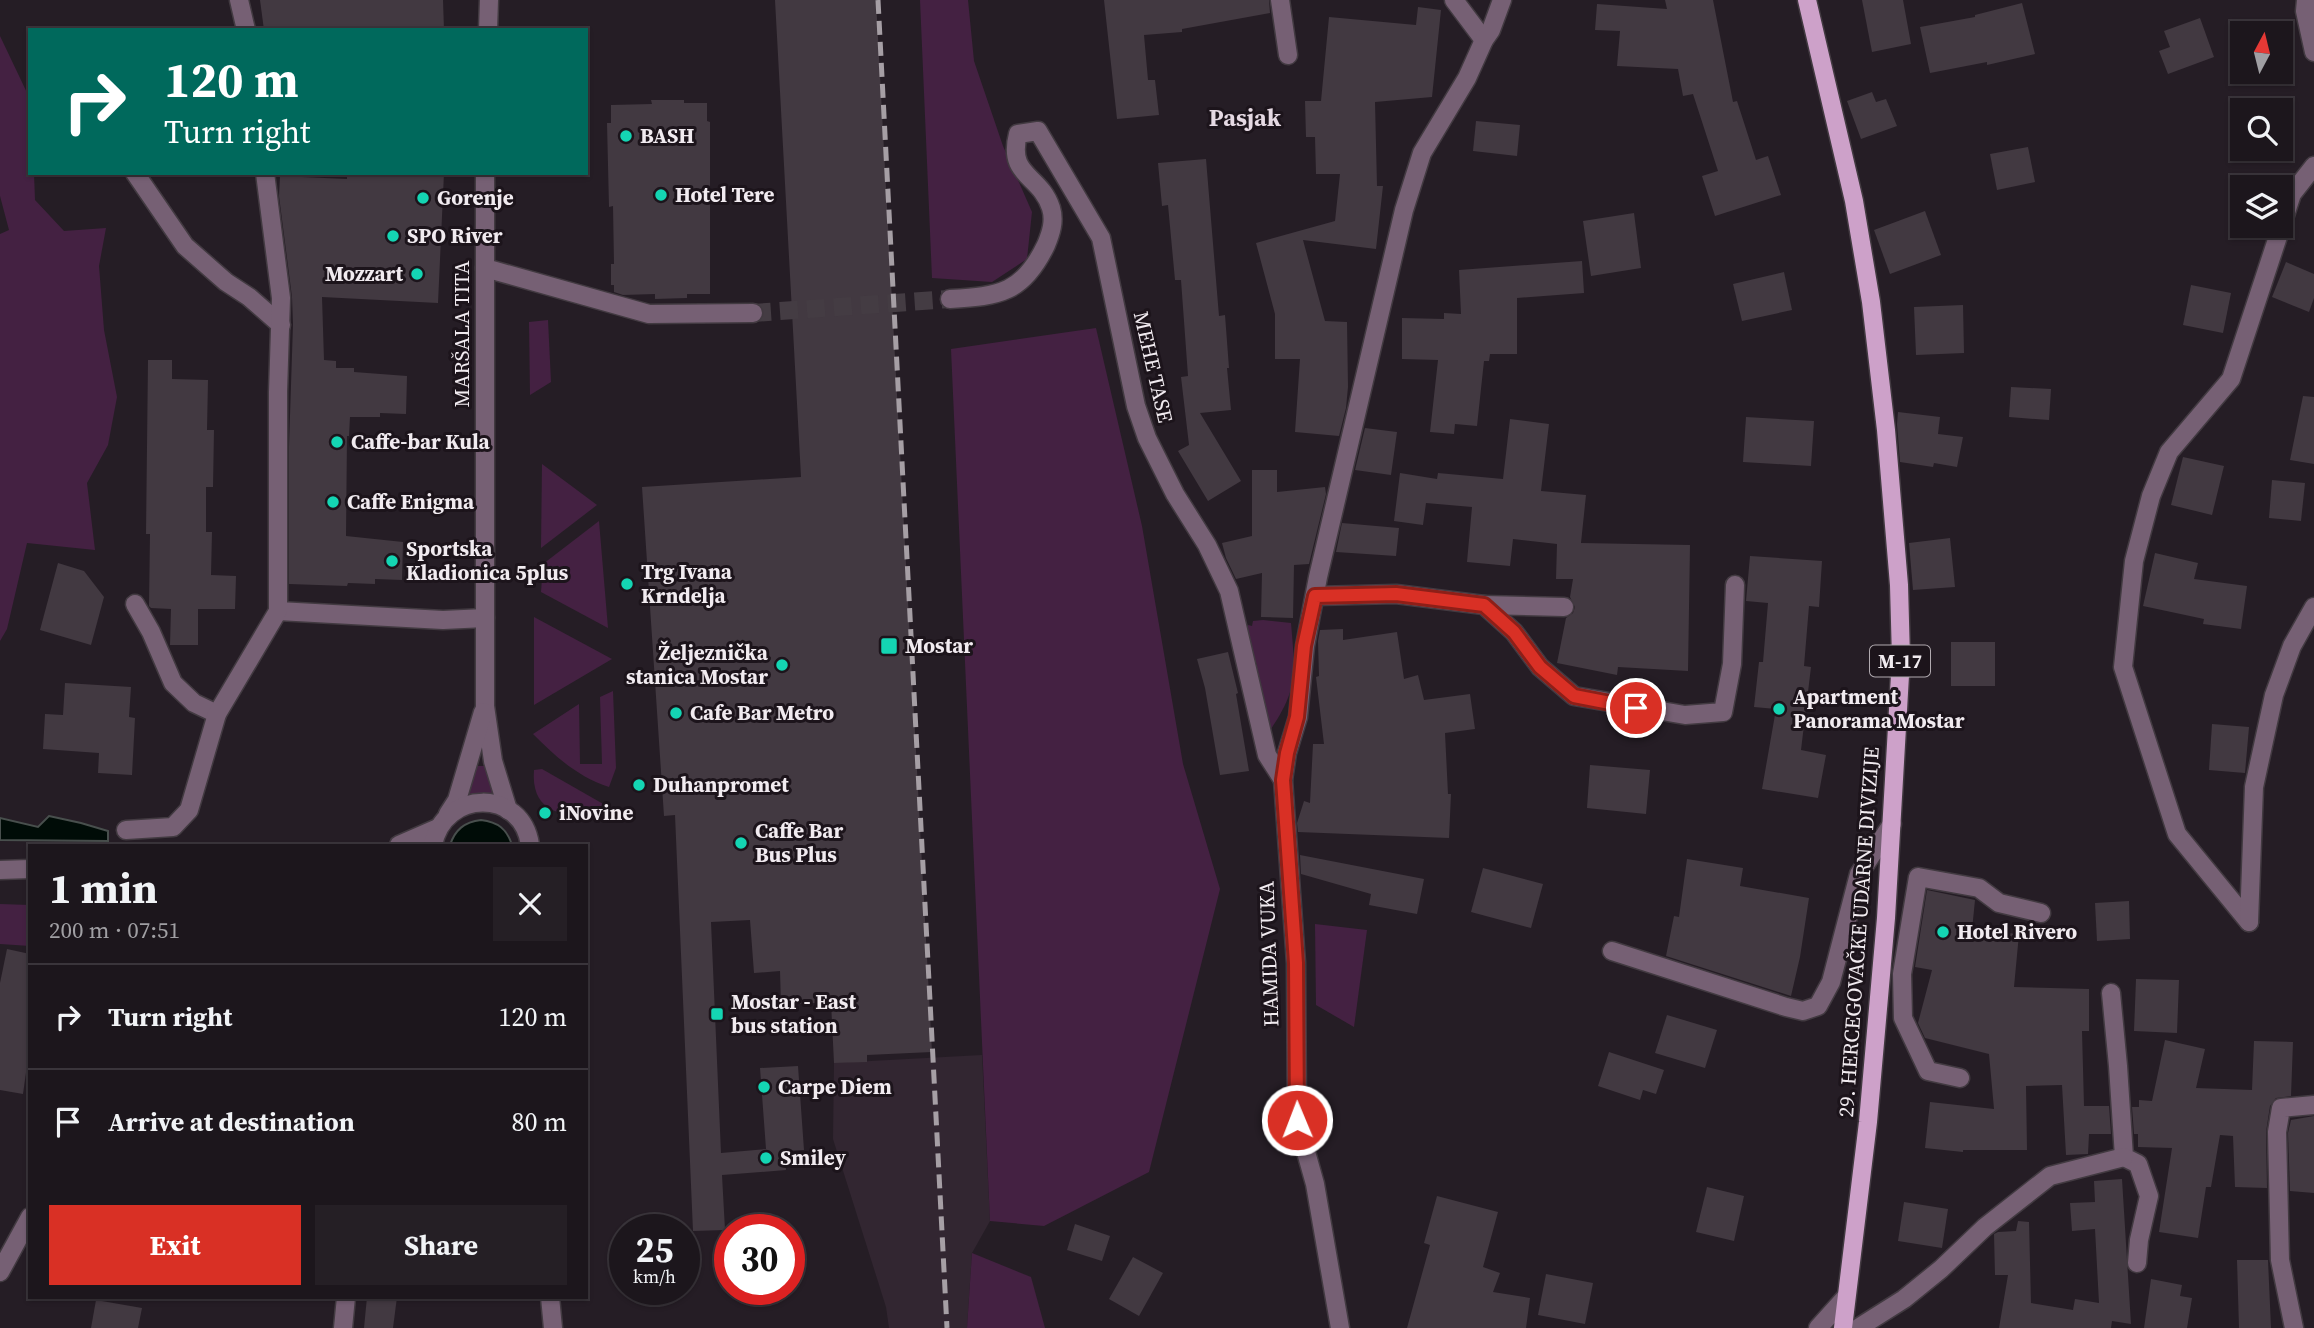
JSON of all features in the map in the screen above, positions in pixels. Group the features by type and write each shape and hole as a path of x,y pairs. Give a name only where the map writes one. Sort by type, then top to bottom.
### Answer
{"main road":[{"name":"29. HERCEGOVAČKE UDARNE DIVIZIJE","path":"1807,0 1854,201 1871,302 1886,430 1899,585 1900,646 1892,824 1879,1013 1843,1328"}],"street":[{"path":"239,0 246,28"},
{"path":"488,28 489,0"},
{"path":"1280,0 1288,55"},
{"path":"1454,0 1484,40 1491,30 1502,0"},
{"path":"2306,0 2305,11 2314,52"},
{"name":"HAMIDA VUKA","path":"1340,1328 1315,1184 1297,1120 1296,963 1283,780 1297,717 1304,646 1318,576 1404,210 1422,153 1467,78 1484,40"},
{"name":"MEHE TASE","path":"950,299 984,297 1013,288 1030,273 1052,231 1052,211 1045,195 1016,162 1014,150 1018,134 1038,131 1101,238 1136,406 1147,438 1175,494 1207,545 1228,591 1267,755 1283,780"},
{"path":"2314,166 2292,194 2231,379 2169,452 2151,496 2134,561 2123,667 2177,834 2249,922 2254,787 2274,695 2292,646 2314,607"},
{"path":"136,175 185,246 281,325"},
{"path":"126,830 173,827 189,810 217,714 278,611 281,298 265,175"},
{"name":"MARŠALA TITA","path":"485,175 485,706 493,761 508,810 518,818 530,844"},
{"path":"485,268 649,314 753,313"},
{"path":"1484,605 1514,632 1540,667 1574,696 1685,715 1723,712 1732,664 1735,585"},
{"path":"1315,596 1396,594 1484,605 1564,607"},
{"path":"135,604 151,632 173,683 194,703 217,714"},
{"path":"278,611 443,620 485,618"},
{"name":"MARŠALA TITA","path":"439,829 457,800 485,706"},
{"path":"402,844 439,829 461,806 477,802 493,803 508,810"},
{"path":"1612,951 1786,1007 1803,1011 1818,1006 1831,982 1859,874 1892,824"},
{"path":"0,870 28,869"},
{"path":"1960,1078 1928,1071 1903,1018 1902,974 1918,877 1979,888 1999,903 2041,913"},
{"path":"2110,993 2124,1157"},
{"path":"1879,1013 1903,1018"},
{"path":"2294,1328 2280,1260 2277,1132 2281,1108 2314,1105"},
{"path":"1858,1328 1904,1299 1986,1227 2050,1176 2124,1157 2138,1164 2149,1196 2137,1263"},
{"path":"0,1272 28,1221"},
{"path":"1818,1328 1845,1298"},
{"path":"343,1328 346,1299"},
{"path":"550,1299 553,1328"}],"shaded area":[{"path":"920,0 968,0 974,61 1003,146 1032,212 1027,259 992,282 932,278"},
{"path":"0,36 28,95 28,175 34,175 35,200 64,231 106,228 99,266 104,330 117,397 108,445 87,483 95,550 27,543 7,629 0,641 0,234 9,230 0,196"},
{"path":"548,320 551,382 530,395 529,322"},
{"path":"1096,328 1142,526 1183,764 1220,889 1149,1172 1044,1226 990,1221 951,349"},
{"path":"542,464 597,505 541,548"},
{"path":"599,521 608,628 541,592 543,564"},
{"path":"534,617 612,659 534,705"},
{"path":"1253,621 1291,623 1294,654 1291,690 1271,729 1257,689 1257,665 1245,638 1248,625 1252,626"},
{"path":"613,691 616,768 609,787 587,778 568,765 533,734 579,704 580,764 602,764 600,697"},
{"path":"472,766 490,766 503,804 461,801"},
{"path":"542,769 612,809 609,815 568,815 546,806 539,798 535,786 534,770"},
{"path":"49,816 108,831 108,841 0,840 0,818 38,827"},
{"path":"481,820 492,822 501,827 512,844 450,844 461,828"},
{"path":"0,904 28,905 28,946 0,944"},
{"path":"1315,924 1367,930 1354,1027 1316,1005"},
{"path":"982,1055 990,1221 972,1253 967,1328 889,1328 886,1307 833,1139 834,1063"},
{"path":"972,1253 1031,1277 1045,1328 967,1328"}],"building":[{"path":"260,0 443,0 444,28 264,28"},
{"path":"775,0 876,0 932,1052 867,1055 867,1062 834,1063 831,1002 781,1005 780,971 754,973 750,920 711,922 721,1153 766,1149 760,1068 798,1066 804,1150 785,1151 786,1170 722,1175 724,1214 714,1214 714,1230 700,1231 700,1214 692,1214 675,815 664,816 642,487 801,477"},
{"path":"1104,0 1269,0 1270,13 1182,29 1182,32 1144,35 1148,80 1155,80 1159,115 1117,119"},
{"path":"1665,0 1713,0 1733,102 1737,101 1756,160 1768,156 1781,195 1715,216 1702,176 1718,171 1693,94 1683,96 1678,69 1617,66 1620,31 1595,30 1597,4 1667,9"},
{"path":"1862,0 1903,0 1911,44 1872,52"},
{"path":"2022,3 2035,54 1987,65 1987,62 1930,73 1920,27 1975,17"},
{"path":"1418,7 1441,10 1432,97 1375,102 1377,186 1383,186 1376,249 1303,240 1325,321 1347,322 1348,387 1339,436 1295,432 1300,359 1275,359 1275,314 1256,243 1335,221 1340,174 1316,174 1315,137 1306,137 1305,101 1321,101 1329,17 1416,25"},
{"path":"2200,18 2214,57 2168,74 2159,51 2170,47 2164,31"},
{"path":"1872,92 1876,102 1886,99 1897,126 1861,139 1847,101"},
{"name":"Hotel Tere","path":"651,100 707,103 707,121 710,122 710,294 655,299 655,294 623,295 614,292 614,285 611,285 611,264 614,264 613,206 609,207 607,123 611,123 611,105 652,104"},
{"path":"1476,121 1520,125 1517,156 1473,151"},
{"path":"2028,147 2035,182 1997,190 1990,154"},
{"path":"1206,159 1219,316 1225,315 1231,410 1200,413 1241,481 1208,501 1178,451 1189,445 1181,377 1188,376 1181,280 1175,280 1168,205 1162,206 1158,163"},
{"path":"347,175 444,175 438,303 322,297 324,360 336,361 336,368 354,368 354,372 407,376 406,414 380,413 380,417 350,417 347,436 346,536 403,542 402,580 375,579 375,584 348,583 347,586 289,584 289,446 293,324 279,196 280,176 347,179"},
{"path":"1925,211 1941,255 1890,274 1874,230"},
{"path":"1634,213 1641,268 1591,276 1583,221"},
{"path":"1582,261 1584,293 1517,298 1517,354 1490,354 1489,361 1484,361 1477,426 1455,424 1454,434 1430,432 1438,360 1402,359 1402,318 1444,319 1444,313 1461,314 1459,270"},
{"path":"2286,262 2314,274 2314,298 2309,312 2272,297"},
{"path":"1784,272 1792,310 1742,321 1733,284"},
{"path":"2191,285 2231,293 2223,333 2183,325"},
{"path":"1963,305 1964,353 1916,355 1914,307"},
{"path":"148,360 172,360 172,379 208,380 207,430 214,430 213,487 206,487 206,532 212,532 211,575 236,576 235,609 198,609 198,645 170,645 171,609 149,606 150,534 146,534"},
{"path":"2011,387 2051,389 2049,420 2009,417"},
{"path":"2303,396 2314,397 2314,464 2290,460"},
{"path":"1898,412 1940,417 1938,434 1963,437 1957,467 1900,462"},
{"path":"1746,417 1814,421 1811,466 1743,462"},
{"path":"1510,419 1549,424 1541,491 1586,495 1581,543 1690,545 1688,671 1618,667 1617,675 1557,663 1566,618 1573,613 1575,607 1570,597 1573,579 1556,579 1557,544 1513,539 1510,566 1467,562 1472,507 1426,503 1423,525 1394,521 1400,473 1437,479 1438,473 1503,479"},
{"path":"1365,428 1397,432 1391,475 1355,470"},
{"path":"2183,457 2224,466 2212,515 2171,505"},
{"path":"1252,470 1277,470 1277,492 1325,487 1326,494 1309,564 1294,565 1293,618 1261,617 1262,573 1236,579 1226,558 1222,543 1252,536"},
{"path":"2272,480 2305,483 2301,521 2269,518"},
{"path":"1342,523 1399,528 1396,556 1336,552"},
{"path":"1950,538 1955,587 1913,590 1909,543"},
{"path":"2155,553 2198,563 2194,579 2247,586 2241,629 2203,624 2204,619 2143,606"},
{"path":"1750,556 1822,561 1819,607 1809,606 1804,666 1811,667 1801,750 1826,755 1818,798 1762,789 1776,709 1754,707 1759,662 1763,662 1768,603 1746,601"},
{"path":"58,563 84,571 104,597 91,645 40,630"},
{"path":"1343,629 1343,640 1397,632 1404,679 1418,675 1424,700 1470,694 1475,729 1445,733 1448,794 1451,794 1449,838 1298,832 1297,823 1304,801 1310,803 1313,744 1324,744 1316,677 1319,676 1320,630"},
{"path":"1951,642 1995,642 1995,686 1951,686"},
{"path":"1228,652 1238,693 1236,694 1249,771 1220,775 1205,688 1197,659"},
{"path":"65,683 131,687 129,717 135,718 132,775 98,773 99,753 43,749 45,714 63,715"},
{"path":"2212,724 2249,727 2245,773 2209,770"},
{"path":"1590,765 1650,770 1646,814 1587,808"},
{"path":"1300,855 1424,879 1417,914 1369,905 1371,894 1301,874"},
{"path":"1687,859 1743,868 1740,886 1809,898 1791,996 1666,956 1674,916 1679,917"},
{"path":"1483,868 1543,884 1531,928 1471,912"},
{"path":"1927,890 1975,900 1972,930 2019,934 2014,987 2089,989 2089,1031 2082,1031 2084,1106 2109,1106 2111,1134 2089,1134 2088,1154 2066,1155 2062,1085 2026,1086 2027,1150 1963,1152 1925,1148 1930,1102 1994,1109 1989,1054 1925,1038 1918,1023 1932,970 1915,967"},
{"path":"2129,901 2130,939 2097,941 2095,903"},
{"path":"7,949 28,954 28,1058 23,1094 0,1090 0,983"},
{"path":"2136,979 2179,980 2177,1033 2134,1031"},
{"path":"1667,1015 1717,1030 1705,1068 1655,1053"},
{"path":"2165,1040 2205,1049 2196,1088 2252,1090 2254,1041 2293,1042 2291,1096 2276,1098 2270,1106 2266,1132 2267,1188 2235,1187 2233,1136 2220,1135 2211,1187 2206,1187 2198,1238 2159,1232 2172,1148 2138,1147 2138,1134 2134,1134 2132,1107 2139,1107 2139,1100 2152,1101"},
{"path":"1609,1052 1664,1070 1656,1094 1643,1090 1640,1100 1598,1086"},
{"path":"2314,1116 2314,1193 2290,1191 2288,1133 2291,1120"},
{"path":"2122,1179 2131,1324 2112,1321 2111,1328 1999,1328 2008,1275 1995,1275 1994,1234 2016,1231 2018,1221 2029,1222 2031,1303 2073,1310 2075,1299 2099,1303 2095,1229 2072,1231 2070,1203 2095,1202 2094,1181"},
{"path":"1707,1187 1744,1196 1734,1241 1696,1232"},
{"path":"1437,1196 1498,1212 1483,1267 1500,1273 1493,1292 1530,1298 1526,1328 1407,1328 1430,1245 1424,1243"},
{"path":"1904,1202 1948,1209 1942,1248 1898,1241"},
{"path":"1075,1224 1110,1236 1102,1261 1067,1250"},
{"path":"1133,1257 1163,1273 1139,1316 1109,1299"},
{"path":"2237,1260 2268,1260 2271,1328 2239,1328"},
{"path":"1546,1274 1593,1283 1585,1324 1538,1315"},
{"path":"2151,1279 2182,1285 2180,1296 2192,1298 2187,1328 2144,1328"},
{"path":"367,1299 397,1299 393,1328 364,1328"},
{"path":"96,1300 142,1308 138,1328 91,1328"}],"tunnel":[{"path":"753,313 950,299"}],"railway":[{"path":"878,0 947,1328"}],"place":[{"name":"BASH","path":"626,136"},
{"name":"Hotel Tere","path":"661,195"},
{"name":"Gorenje","path":"423,198"},
{"name":"SPO River","path":"393,236"},
{"name":"Mozzart","path":"417,274"},
{"name":"Caffe-bar Kula","path":"337,442"},
{"name":"Caffe Enigma","path":"333,502"},
{"name":"Sportska Kladionica 5plus","path":"392,561"},
{"name":"Trg Ivana Krndelja","path":"627,584"},
{"name":"Mostar","path":"889,646"},
{"name":"Željeznička stanica Mostar","path":"782,665"},
{"name":"Apartment Panorama Mostar","path":"1779,709"},
{"name":"Cafe Bar Metro","path":"676,713"},
{"name":"Duhanpromet","path":"639,785"},
{"name":"iNovine","path":"545,813"},
{"name":"Caffe Bar Bus Plus","path":"741,843"},
{"name":"Hotel Rivero","path":"1943,932"},
{"name":"Mostar - East bus station","path":"717,1014"},
{"name":"Carpe Diem","path":"764,1087"},
{"name":"Smiley","path":"766,1158"}],"district":[{"name":"Pasjak","path":"1245,118"}],"route":[{"path":"1297,1120 1296,963 1283,780 1297,717 1304,646 1315,596 1396,594 1484,605 1514,632 1540,667 1574,696 1636,708"}]}
